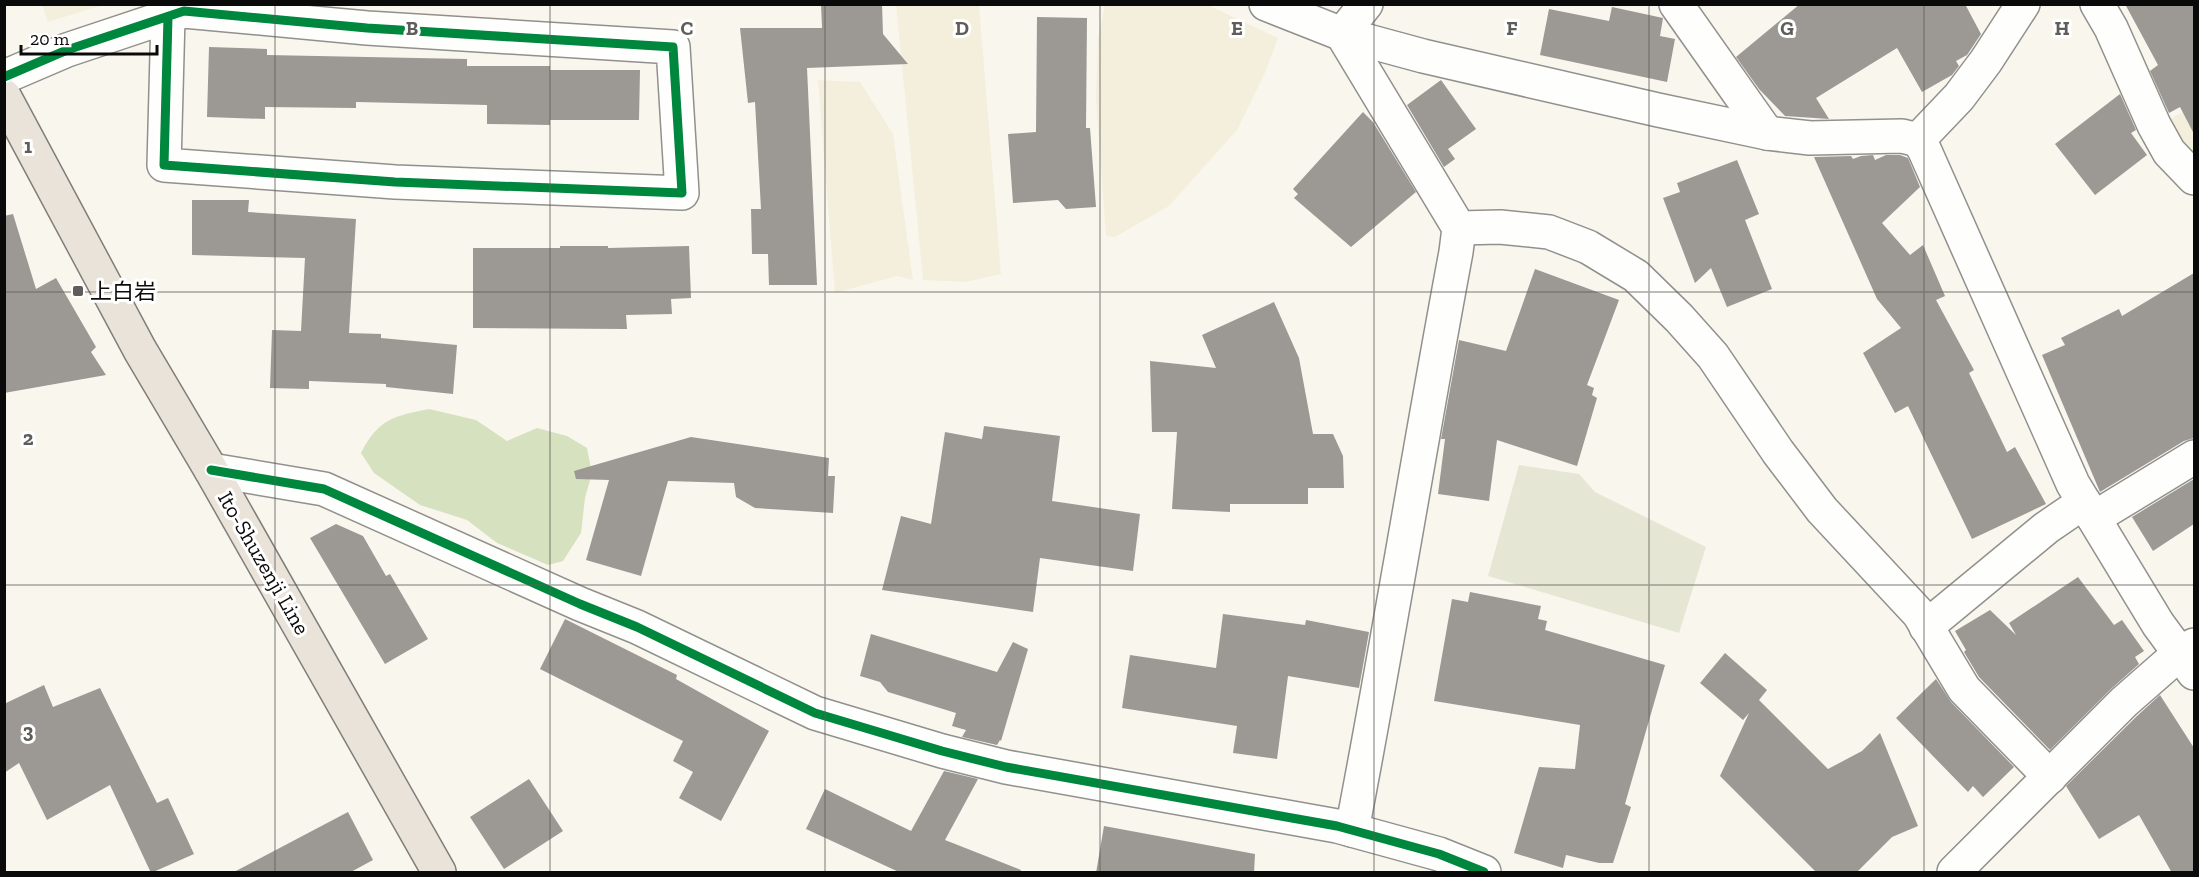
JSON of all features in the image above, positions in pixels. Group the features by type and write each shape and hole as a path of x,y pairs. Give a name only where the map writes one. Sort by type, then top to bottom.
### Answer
{"main road":[{"name":"Ito-Shuzenji Line","path":"4,96 140,350 211,470 439,873"}],"street":[{"path":"1266,4 1342,34 1423,56 1767,133 1810,138 1902,136 1918,140 2073,484 2158,624 2190,657 2124,702 1954,873"},
{"path":"1342,34 1366,4"},
{"path":"1676,4 1767,133"},
{"path":"1918,140 1959,97 1986,61 2023,4"},
{"path":"2097,4 2111,28 2154,125 2169,152 2194,178"},
{"path":"4,77 67,50 181,11 367,28 673,47 682,193 394,182 164,165 181,11"},
{"path":"1342,34 1459,228 1381,680 1352,830"},
{"path":"1459,228 1500,227 1549,232 1588,247 1636,276 1679,318 1713,356 1778,452 1822,510 1919,614 1964,689 2050,777"},
{"path":"1926,627 2046,528 2089,510 2194,457"},
{"path":"211,470 324,489 580,604 637,627 815,713 942,751 1006,767 1208,801 1352,830 1438,854 1484,873"}],"shaded area":[{"path":"42,4 103,5 48,22"},
{"path":"896,5 979,5 1001,274 966,282 923,280"},
{"path":"1105,5 1208,5 1278,38 1264,75 1237,130 1169,206 1115,237 1106,236 1096,100 1098,38"},
{"path":"818,80 860,82 893,134 913,280 897,276 835,293"},
{"path":"2194,106 2194,187 2162,128 2175,116"}],"green space":[{"path":"429,409 476,420 507,441 537,428 567,436 587,448 592,473 585,498 581,533 563,561 548,565 497,543 467,520 420,505 374,473 361,453 374,433 388,421 397,417"},
{"path":"1519,465 1579,474 1595,492 1706,547 1679,633 1488,576"}],"building":[{"path":"821,4 882,4 883,34 908,64 807,68 817,285 769,285 768,254 752,254 751,209 761,209 755,102 748,103 740,28 822,28"},
{"path":"1800,4 1965,4 1981,34 1967,55 1956,61 1959,66 1952,75 1922,92 1897,48 1816,98 1829,119 1785,116 1759,89 1736,57"},
{"path":"2125,4 2194,4 2194,134 2180,107 2169,113 2150,71 2158,65"},
{"path":"1612,7 1663,18 1660,36 1675,39 1667,82 1540,55 1549,9 1609,21"},
{"path":"1037,17 1087,18 1086,128 1090,128 1096,207 1066,209 1058,200 1013,203 1008,134 1036,132"},
{"path":"209,47 267,49 267,55 467,59 467,66 550,66 550,70 640,70 639,120 550,120 550,125 487,124 487,105 356,102 356,108 265,107 265,119 207,117"},
{"path":"1441,80 1476,129 1448,149 1455,159 1444,167 1407,105"},
{"path":"2120,94 2136,130 2131,133 2147,155 2095,195 2055,144"},
{"path":"1363,112 1373,122 1416,192 1351,247 1294,198 1298,194 1293,189"},
{"path":"1873,155 1875,160 1886,155 1900,155 1908,158 1920,187 1882,223 1910,255 1923,245 1945,296 1936,300 1974,370 1969,373 2007,452 2015,447 2046,504 1972,539 1908,406 1895,413 1863,353 1901,328 1877,299 1814,157 1851,156 1853,159"},
{"path":"1737,160 1759,214 1745,220 1772,289 1727,307 1711,268 1695,283 1663,198 1680,192 1677,183"},
{"path":"192,200 249,200 248,212 356,219 349,333 381,334 381,338 457,345 453,394 386,387 386,384 309,381 309,389 270,388 272,330 301,331 305,258 192,255"},
{"path":"13,214 36,289 56,278 96,347 91,352 106,375 4,393 4,216"},
{"path":"560,246 608,246 608,248 689,246 691,298 671,299 672,314 626,315 627,329 473,328 473,248 560,248"},
{"path":"1535,269 1619,300 1587,385 1594,388 1592,395 1597,398 1577,466 1497,440 1489,501 1438,494 1445,439 1441,439 1459,340 1506,351"},
{"path":"2194,273 2194,438 2184,441 2100,492 2042,355 2065,345 2061,338 2119,309 2122,316"},
{"path":"1274,302 1299,358 1313,434 1333,434 1343,456 1344,488 1308,488 1308,504 1230,504 1230,512 1172,509 1177,432 1152,432 1150,361 1216,368 1202,335"},
{"path":"984,426 1060,436 1052,501 1140,514 1133,571 1040,558 1033,612 882,590 901,516 931,524 945,432 982,439"},
{"path":"691,437 829,458 828,476 835,476 833,513 755,508 736,497 734,483 668,481 641,576 586,560 609,480 576,479 574,471"},
{"path":"2194,479 2194,524 2153,551 2132,517"},
{"path":"336,524 363,536 386,576 390,574 428,639 385,664 310,538"},
{"path":"2078,577 2114,625 2122,620 2144,651 2135,657 2139,664 2050,750 1979,677 1955,631 1990,610 2016,635 2009,623"},
{"path":"1470,592 1541,606 1538,619 1547,621 1545,630 1665,665 1625,804 1631,807 1613,863 1599,863 1566,855 1563,868 1514,853 1539,767 1575,769 1580,725 1434,701 1452,599 1468,602"},
{"path":"1223,614 1305,625 1306,620 1369,632 1359,688 1288,676 1277,759 1233,753 1237,726 1122,708 1130,655 1216,668"},
{"path":"565,619 677,675 676,679 769,731 721,821 679,798 693,772 673,761 683,741 540,669"},
{"path":"871,634 997,672 1013,642 1028,649 1001,741 997,745 962,737 966,730 952,726 956,713 888,692 880,682 860,676"},
{"path":"1725,653 1767,690 1759,700 1828,769 1862,751 1880,733 1918,826 1892,837 1856,873 1817,873 1720,776 1749,713 1743,720 1700,683"},
{"path":"1936,679 1951,702 2014,767 1983,797 1973,786 1968,792 1896,718"},
{"path":"44,685 53,707 100,688 157,803 168,798 194,854 151,873 110,785 47,820 19,763 4,773 4,704"},
{"path":"2160,695 2194,748 2194,873 2172,873 2139,815 2099,839 2066,786"},
{"path":"944,771 978,779 945,840 1021,870 1020,873 901,873 806,829 825,789 911,831"},
{"path":"529,779 563,831 504,869 470,817"},
{"path":"348,812 373,860 349,873 232,873"},
{"path":"1104,826 1255,854 1254,873 1096,873"}],"cycle path":[{"path":"4,77 67,50 184,11 367,28 673,47 682,193 395,182 164,165 168,17"},
{"path":"211,470 324,489 580,604 637,627 815,713 942,751 1006,767 1337,826 1439,854 1484,872"}],"place":[{"name":"上白岩","path":"78,291"}]}
